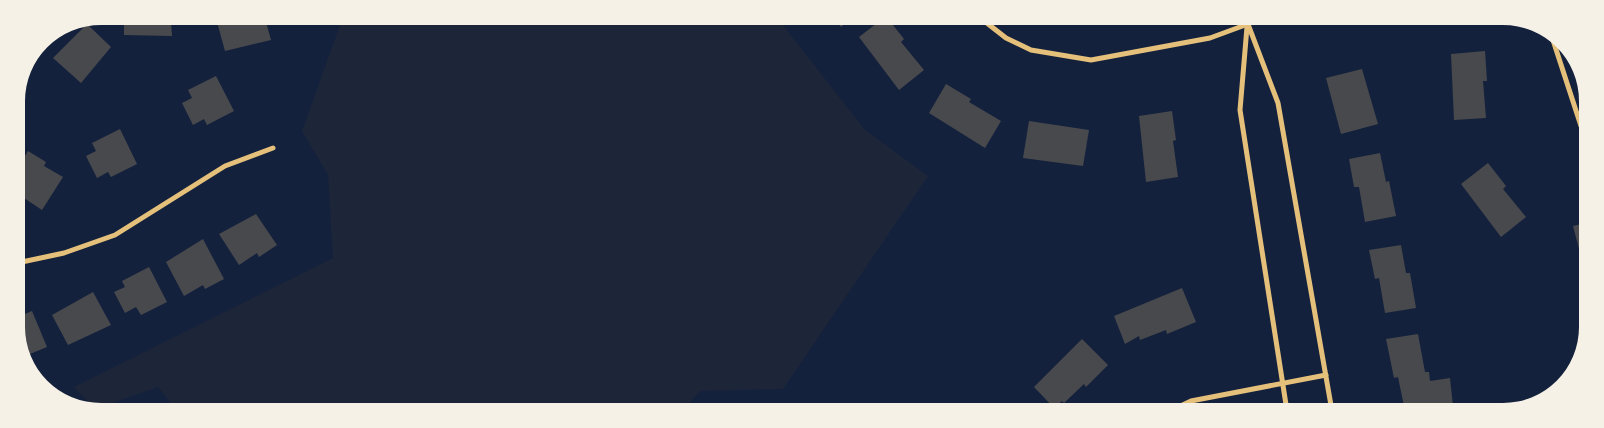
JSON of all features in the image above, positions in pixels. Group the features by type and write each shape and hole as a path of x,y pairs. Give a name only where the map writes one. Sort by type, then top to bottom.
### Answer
{"street":[{"path":"989,25 1006,38 1031,50 1091,60 1210,38 1238,25"},
{"path":"1247,25 1240,110 1286,403"},
{"path":"1249,25 1278,103 1331,403"},
{"path":"1555,45 1579,120"},
{"path":"25,261 64,252 115,235 225,166 273,148"},
{"path":"1187,403 1282,382 1326,375"}],"shaded area":[{"path":"340,25 783,25 865,130 928,176 783,389 700,391 690,403 171,403 158,387 112,403 88,402 74,387 333,258 328,175 302,131"}],"building":[{"path":"124,25 171,25 172,36 124,35"},
{"path":"218,25 267,25 271,40 225,51"},
{"path":"875,25 893,25 904,39 901,42 924,70 899,90 859,37"},
{"path":"89,26 111,47 81,83 53,58 84,28"},
{"path":"1485,51 1487,81 1483,81 1486,118 1454,120 1451,54"},
{"path":"1362,69 1378,124 1341,134 1326,78"},
{"path":"216,76 234,111 207,125 204,119 193,125 182,103 192,98 188,90"},
{"path":"946,84 971,99 969,102 1001,121 985,148 929,113"},
{"path":"1172,111 1176,140 1173,141 1178,177 1146,182 1139,116"},
{"path":"1029,121 1089,130 1083,166 1023,158"},
{"path":"120,129 137,164 111,177 108,172 97,178 86,156 96,151 92,143"},
{"path":"28,151 46,162 44,166 63,177 42,210 25,199 25,156"},
{"path":"1380,153 1386,182 1389,181 1396,216 1365,222 1359,187 1354,187 1349,159"},
{"path":"1488,163 1506,186 1503,189 1526,217 1501,237 1461,184"},
{"path":"256,214 277,245 259,257 257,253 239,265 219,234"},
{"path":"1579,225 1579,249 1573,226"},
{"path":"203,239 224,279 205,289 203,285 184,296 166,262"},
{"path":"1401,245 1406,273 1410,273 1416,308 1385,313 1379,278 1375,279 1369,250"},
{"path":"149,267 167,302 141,315 136,307 125,313 114,292 125,287 122,281"},
{"path":"1182,288 1196,322 1167,334 1166,330 1140,340 1139,336 1125,344 1114,316"},
{"path":"93,292 111,325 68,345 52,315"},
{"path":"32,311 47,347 30,354 26,342 25,314"},
{"path":"1418,334 1425,372 1429,372 1430,381 1450,378 1453,403 1403,403 1398,377 1394,378 1386,339"},
{"path":"1082,339 1108,365 1086,387 1084,384 1064,403 1062,401 1060,403 1049,403 1034,387"}]}
